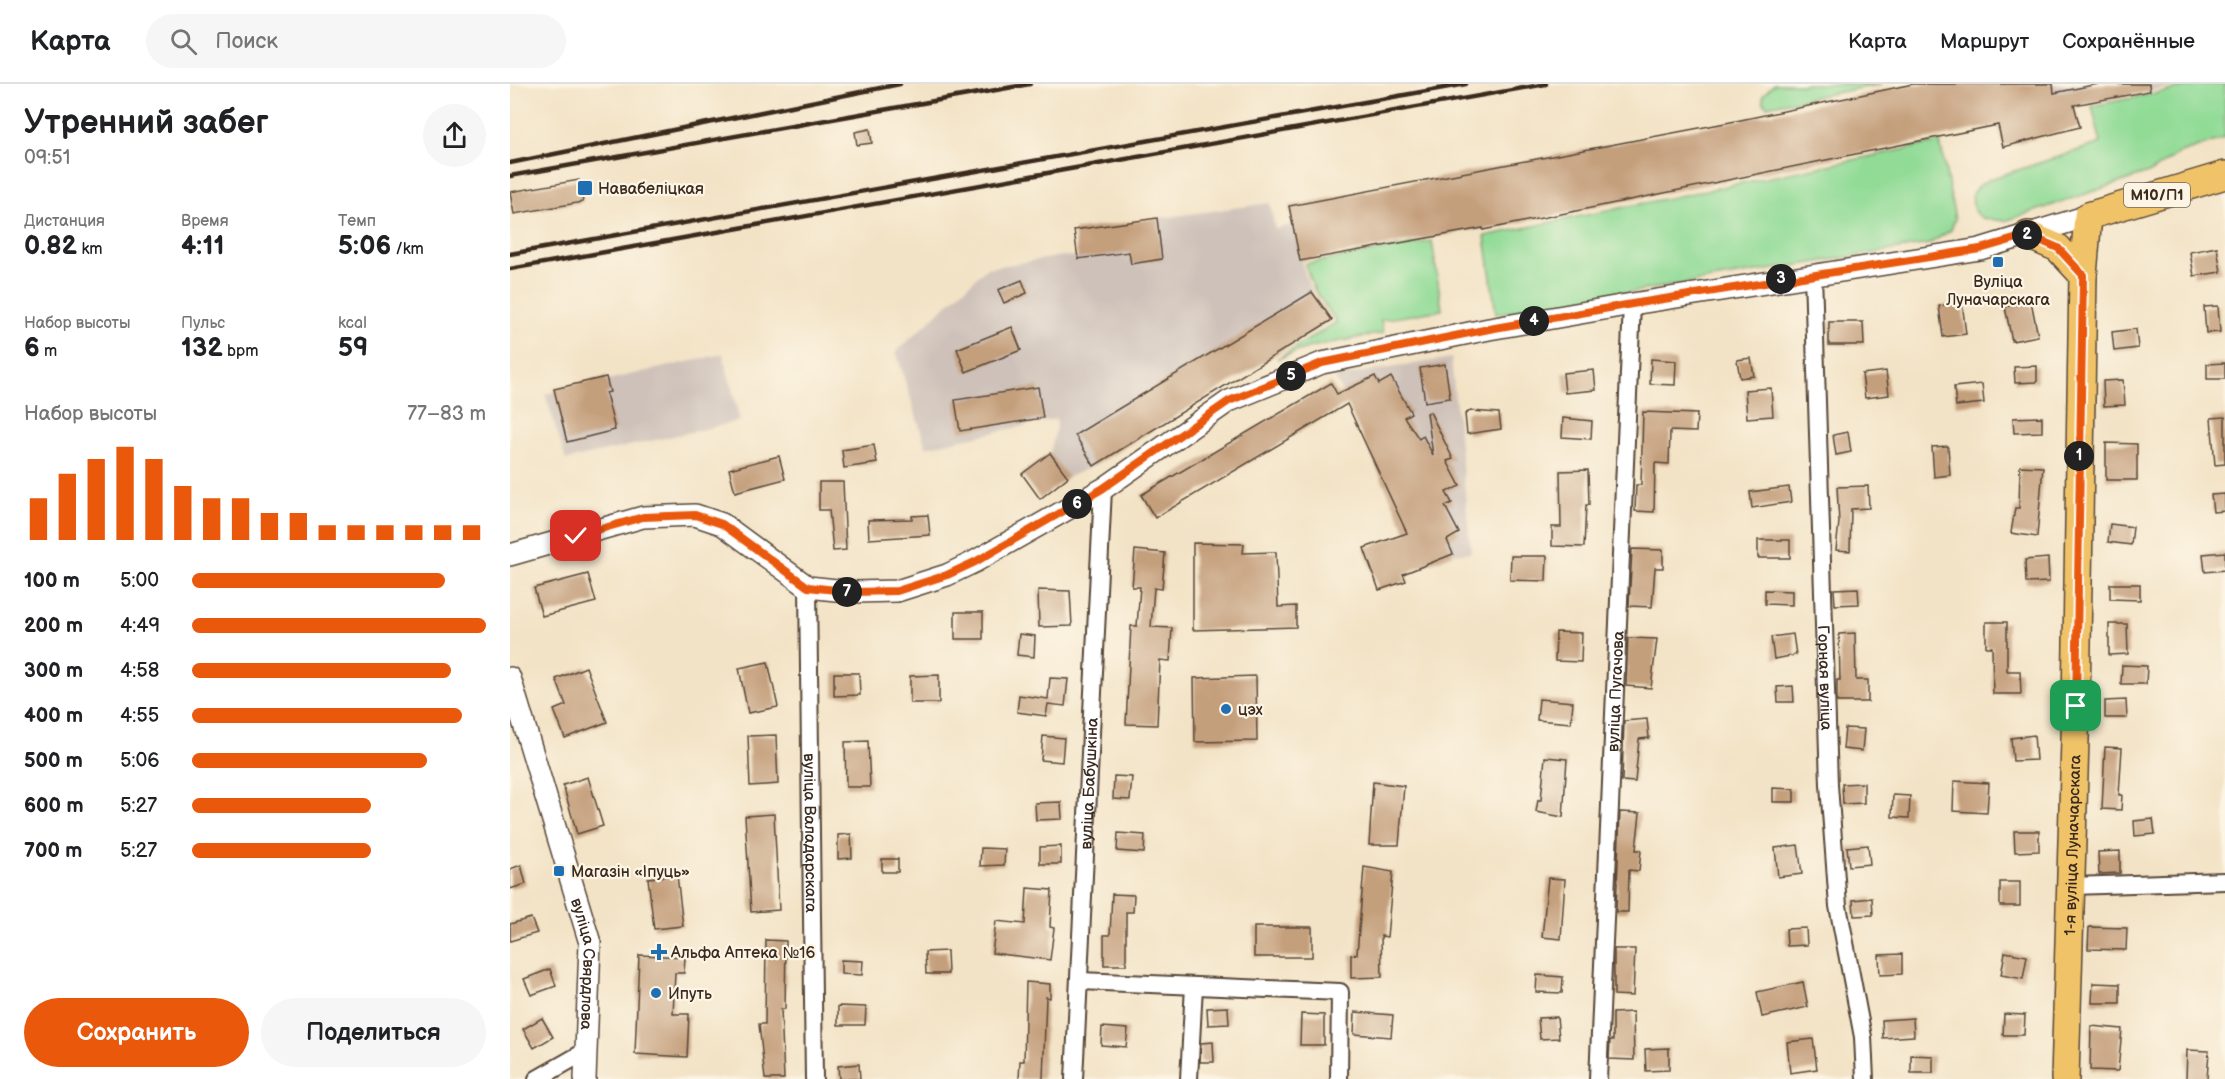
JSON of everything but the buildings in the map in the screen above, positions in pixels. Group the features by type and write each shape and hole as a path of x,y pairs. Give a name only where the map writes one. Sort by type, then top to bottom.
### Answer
{"main road":[{"name":"М10/П1","path":"2088,216 2225,175"},
{"name":"1-я вуліца Луначарскага","path":"2065,1079 2072,886 2083,275 2088,216"},
{"path":"2028,235 2058,248 2083,275"}],"street":[{"path":"510,555 643,517 695,515 722,524 808,587 855,592 897,591 947,575 975,562 1102,489 1229,401 1322,363 1489,329 1632,304 1980,249 2088,216"},
{"name":"Горная вуліца","path":"1813,274 1829,784 1838,906 1863,1037 1865,1079"},
{"name":"вуліца Пугачова","path":"1598,1079 1632,304"},
{"name":"вуліца Бабушкіна","path":"1074,1079 1102,489"},
{"name":"вуліца Валадарскага","path":"808,587 814,1079"},
{"name":"вуліца Свярдлова","path":"510,678 590,943 588,1050 585,1079"},
{"path":"2072,886 2225,881"},
{"path":"1080,981 1340,992 1339,1079"},
{"path":"1189,1079 1194,986"},
{"path":"537,1079 588,1050"}],"shaded area":[{"path":"1913,84 2185,84 1483,230 1301,261 1312,292 1332,320 1094,466 1068,477 1040,499 1022,474 1050,453 1057,425 1056,419 926,447 896,352 987,268 1063,256 1077,257 1074,230 1270,203 1275,229 1293,225 1289,206 1736,121"},
{"path":"723,354 740,421 566,460 545,394"},
{"path":"1451,358 1471,552 1453,554 1422,567 1335,377"}],"green space":[{"path":"1774,84 1882,84 1767,106 1763,102 1763,95"},
{"path":"2193,84 2225,84 2225,138 2178,154 2151,172 2005,221 1982,218 1974,211 1972,194 1978,186 1990,179 2101,143 2092,106 2193,86"},
{"path":"1940,142 1955,219 1951,230 1929,244 1496,314 1485,236"},
{"path":"1432,241 1442,310 1381,320 1383,333 1310,347 1277,359 1337,322 1315,291 1305,264"}],"railway":[{"path":"510,163 900,84"},
{"path":"510,176 1030,84"},
{"path":"510,254 1466,84"},
{"path":"510,269 1546,84"}],"place":[{"name":"Навабеліцкая","path":"585,188"},
{"name":"Вуліца Луначарскага","path":"1998,262"},
{"name":"цэх","path":"1226,709"},
{"name":"Магазін «Іпуць»","path":"559,871"},
{"name":"Альфа Аптека №16","path":"659,952"},
{"name":"Ипуть","path":"656,993"}],"route":[{"path":"576,536 643,517 695,515 722,524 745,538 808,587 855,592 897,591 947,575 975,562 1102,489 1229,401 1322,363 1489,329 1632,304 1980,249 2028,235 2058,248 2083,275 2076,706"}]}
